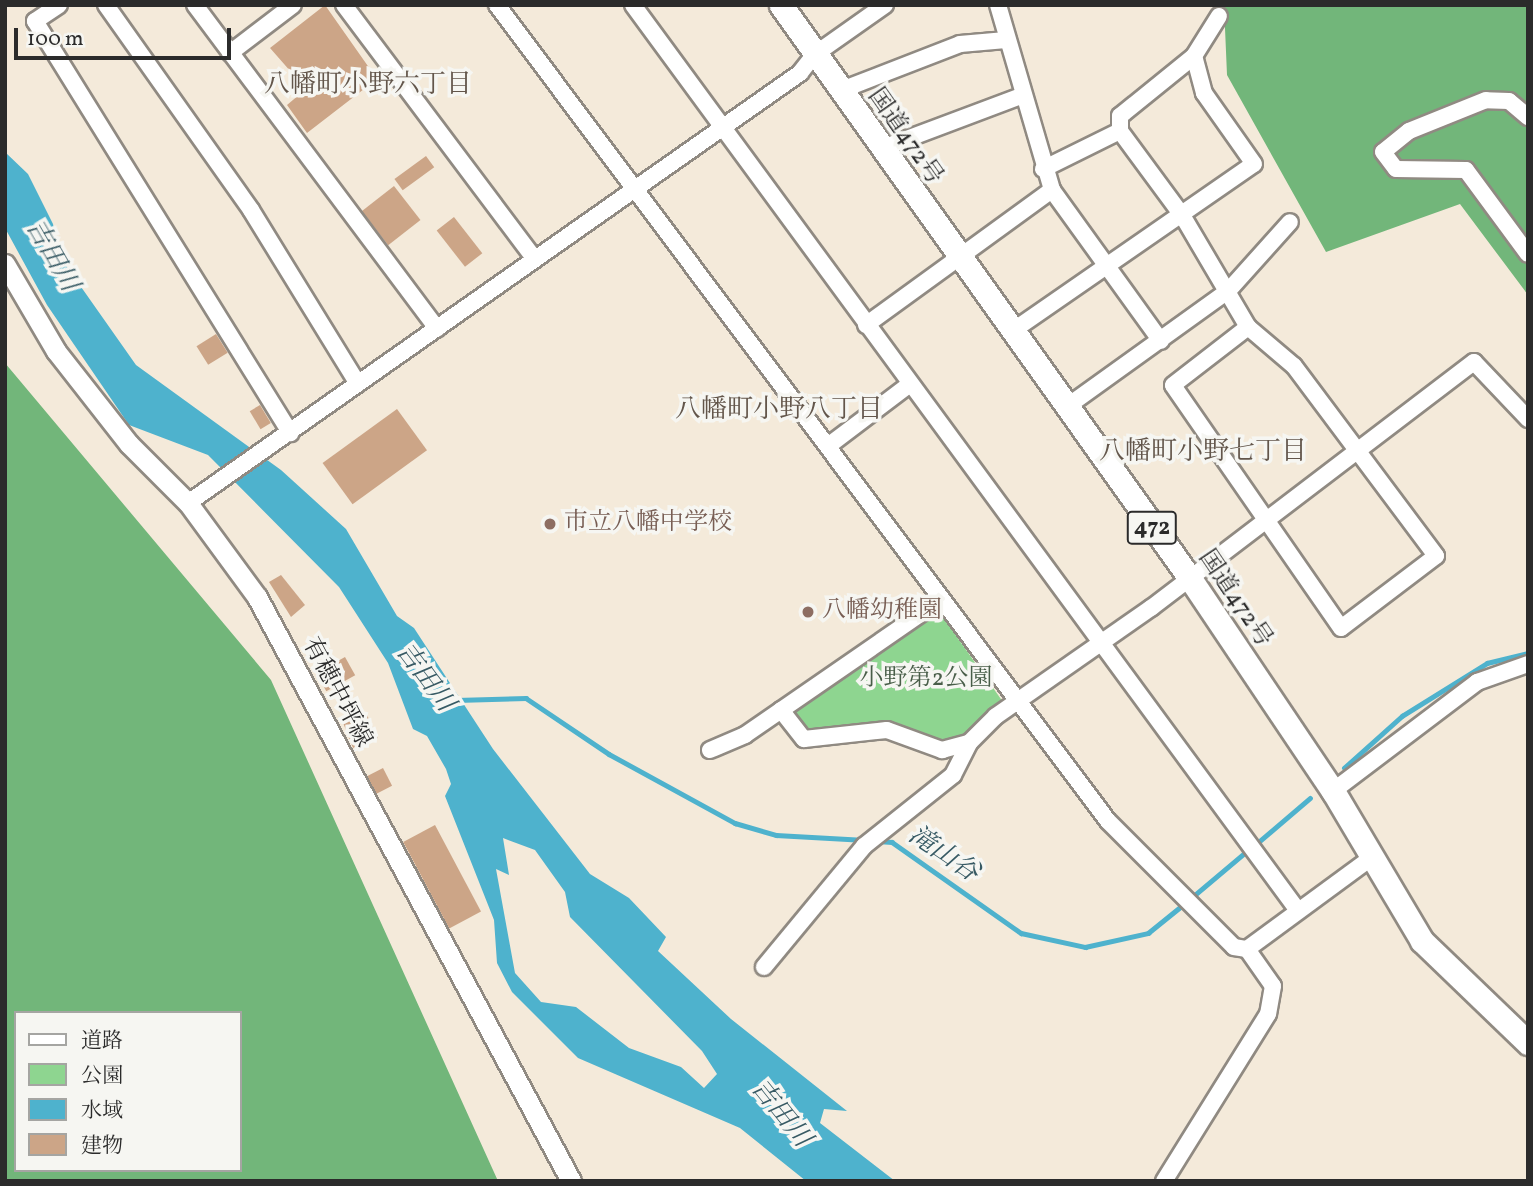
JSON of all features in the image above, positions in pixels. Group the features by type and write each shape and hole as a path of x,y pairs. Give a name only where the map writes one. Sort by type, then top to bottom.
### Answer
{"highway":[{"name":"国道472号","path":"781,5 957,258 1189,577 1333,791 1422,941 1528,1043"}],"main road":[{"name":"有穂中坪線","path":"5,264 56,351 129,444 193,500 257,597 572,1181"}],"street":[{"path":"59,5 35,21 290,433"},
{"path":"106,5 251,211 358,384"},
{"path":"195,5 437,328"},
{"path":"230,52 293,5"},
{"path":"344,5 535,259"},
{"path":"497,5 942,599 1015,702 1108,821 1234,947 1247,949 1273,986 1273,1000 1164,1181"},
{"path":"634,5 1262,866 1296,908"},
{"path":"193,500 800,73 814,55 885,5"},
{"path":"998,5 1021,96 1052,190 1108,262 1161,341"},
{"path":"1219,16 1194,56 1120,116 1120,131 1182,215 1229,290 1248,327 1294,366 1436,556 1340,628 1172,385 1248,327"},
{"path":"839,91 960,44 1006,40"},
{"path":"1011,332 1108,262 1182,215 1254,164 1205,93 1194,56"},
{"path":"880,149 1021,96"},
{"path":"1528,117 1509,102 1486,100 1409,131 1383,152 1396,169 1465,170 1528,254"},
{"path":"1043,169 1120,131"},
{"path":"866,325 1052,190"},
{"path":"1065,408 1229,290 1290,222"},
{"path":"764,967 864,846 953,775 969,743 1015,702 1189,577 1474,362 1528,419"},
{"path":"828,446 910,384"},
{"path":"710,750 781,710 942,599"},
{"path":"1333,791 1477,682 1528,664"},
{"path":"781,710 804,739 887,730 942,750 969,743"},
{"path":"1247,949 1296,908 1371,858"}],"green space":[{"path":"1224,5 1528,5 1528,295 1460,204 1326,252 1227,75"},
{"path":"5,363 271,680 498,1181 5,1181"},
{"name":"小野第2公園","path":"940,613 1003,702 968,734 947,742 896,723 807,732 790,712"}],"water":[{"name":"吉田川","path":"5,152 28,174 53,224 60,257 136,365 281,470 346,529 397,616 414,628 493,749 590,874 629,898 666,937 658,951 731,1019 847,1111 824,1109 820,1123 895,1181 806,1181 740,1128 578,1058 512,992 497,963 494,920 445,796 451,784 446,769 427,736 413,729 388,663 339,587 208,455 129,425 47,305 5,228","holes":["503,838 535,850 565,892 570,917 702,1051 717,1074 704,1088 681,1067 629,1048 576,1007 541,1002 515,973 496,869 509,875"]}],"building":[{"path":"325,5 377,79 307,133 287,105 306,89 270,48"},
{"path":"426,156 434,167 403,190 394,179"},
{"path":"394,186 420,220 388,245 362,211"},
{"path":"454,217 482,253 465,267 437,231"},
{"path":"216,334 228,353 208,365 196,346"},
{"path":"260,405 271,423 261,429 250,411"},
{"path":"397,409 427,450 353,504 323,463"},
{"path":"281,575 305,605 291,617 269,582"},
{"path":"345,657 355,675 326,691 316,673"},
{"path":"366,713 378,738 353,748 342,720"},
{"path":"383,768 392,786 376,794 367,776"},
{"path":"435,825 481,912 449,928 403,842"}],"waterway":[{"name":"滝山谷","path":"1344,768 1402,716 1487,663 1528,653"},
{"name":"滝山谷","path":"456,700 526,698 609,754 735,823 776,835 865,840"},
{"name":"滝山谷","path":"1255,845 1310,798"},
{"name":"滝山谷","path":"877,841 892,842 1021,933 1085,947 1148,933 1184,904"},
{"name":"滝山谷","path":"1190,899 1248,850"}],"place":[{"name":"市立八幡中学校","path":"550,524"},
{"name":"八幡幼稚園","path":"808,612"}],"district":[{"name":"八幡町小野六丁目","path":"368,86"},
{"name":"八幡町小野八丁目","path":"779,411"},
{"name":"八幡町小野七丁目","path":"1203,453"}]}
